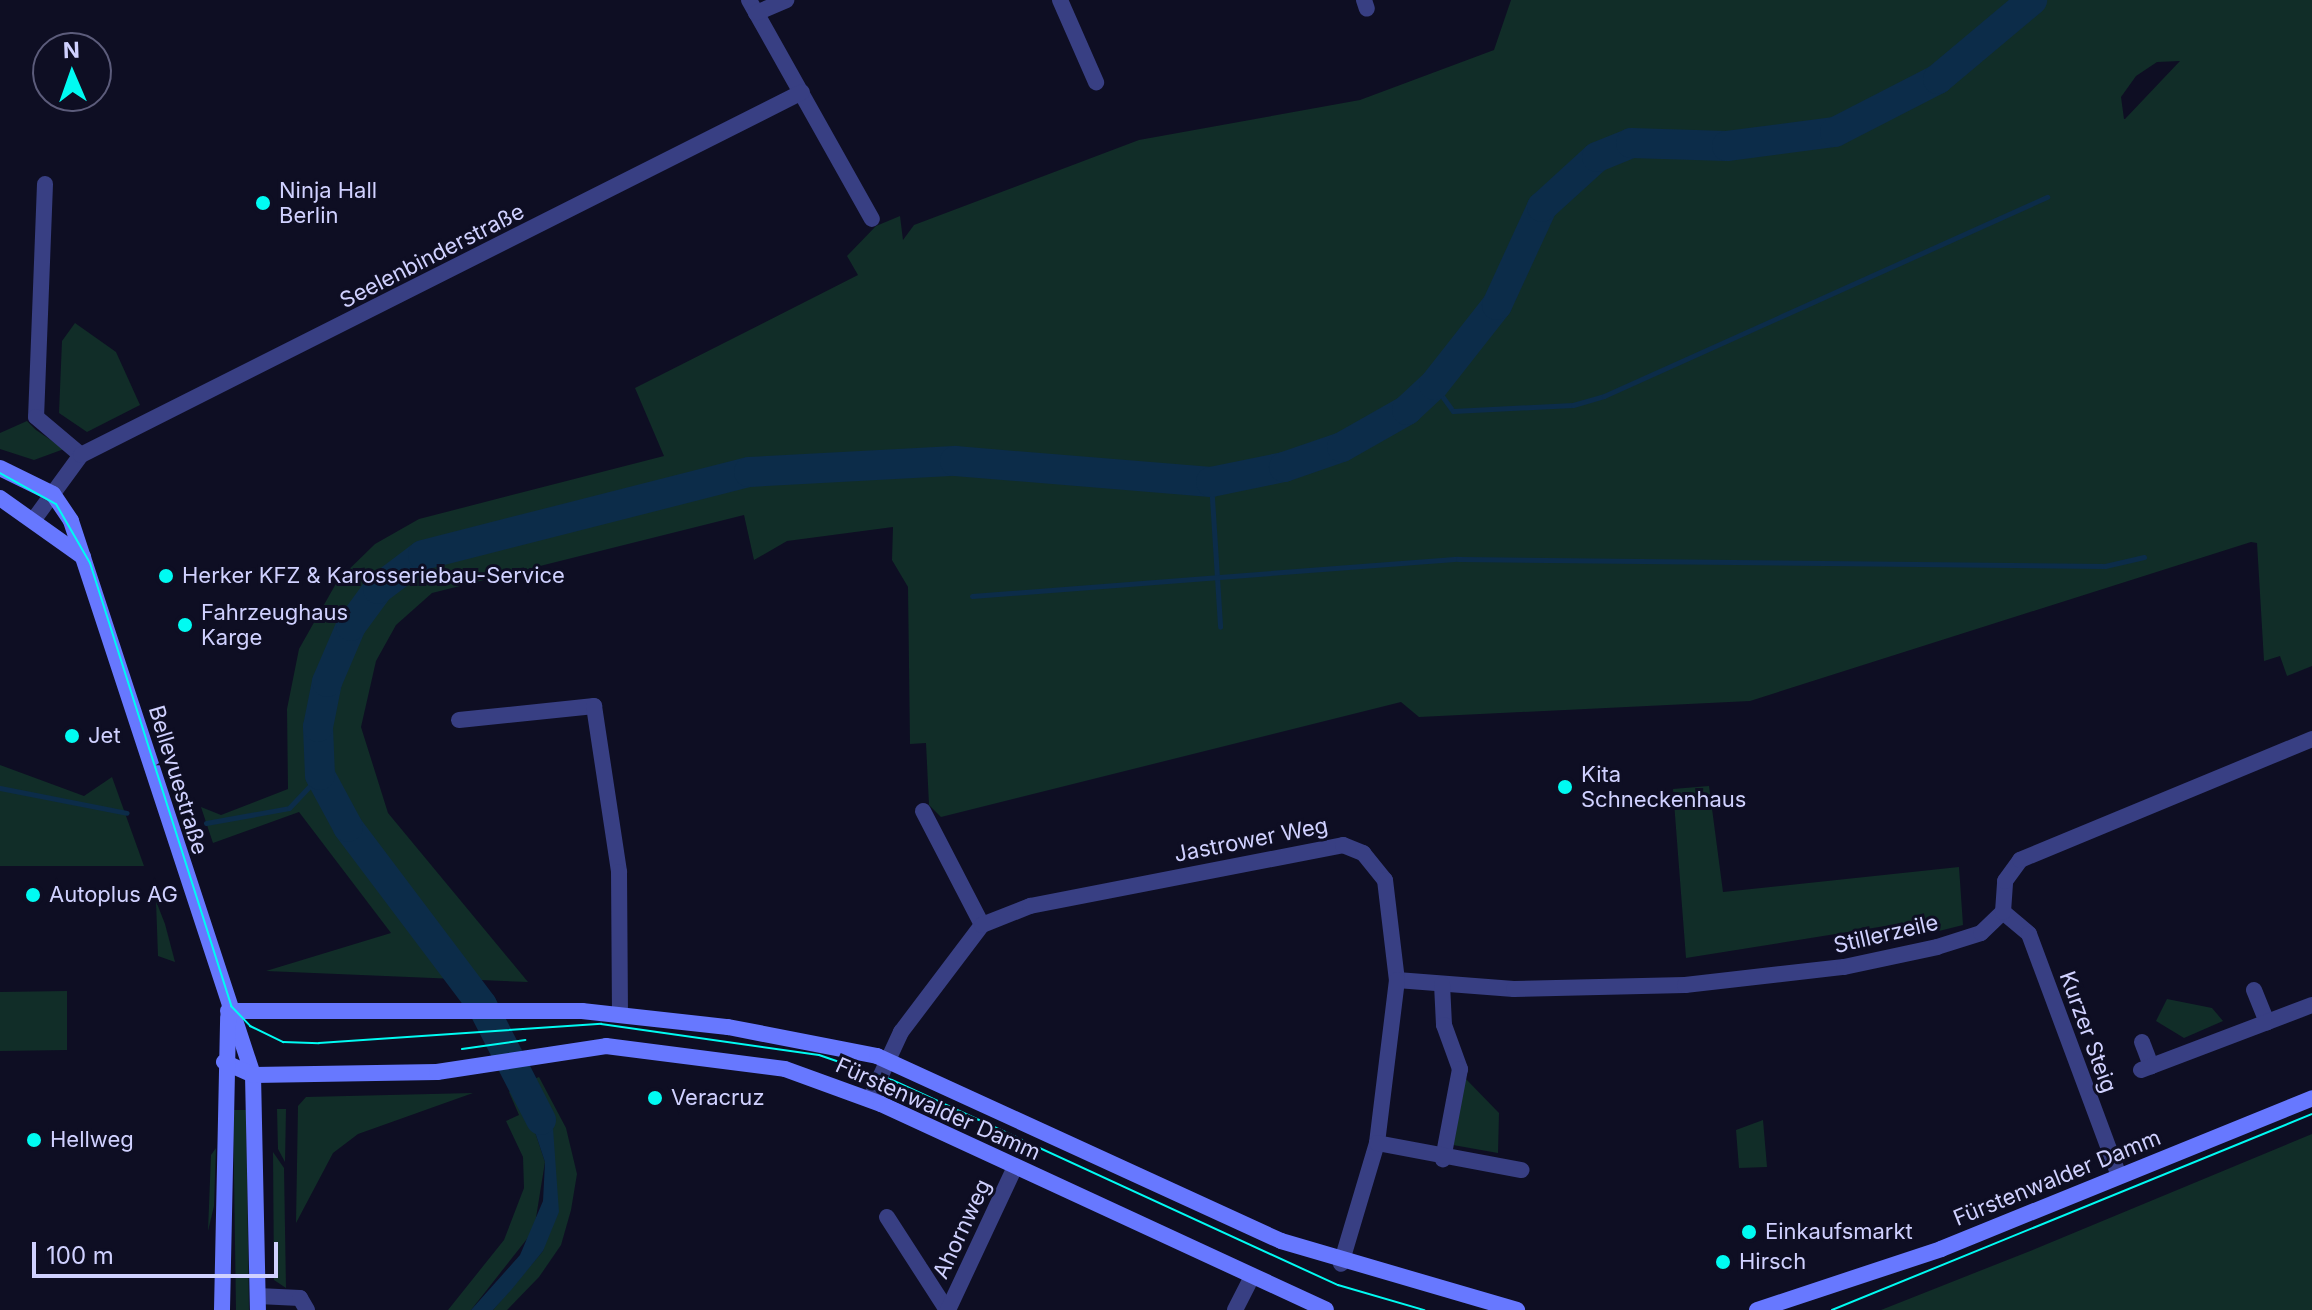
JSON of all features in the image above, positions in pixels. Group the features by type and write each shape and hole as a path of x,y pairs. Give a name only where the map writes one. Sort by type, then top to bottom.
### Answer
{"main road":[{"path":"0,468 53,494 87,561"},
{"path":"0,498 35,518 87,561"},
{"name":"Bellevuestraße","path":"87,561 228,1011 253,1075"},
{"path":"222,1310 224,1062 228,1011"},
{"name":"Fürstenwalder Damm","path":"228,1011 620,1014 790,1037 888,1059 1341,1264 1517,1310"},
{"name":"Fürstenwalder Damm","path":"224,1062 253,1075 498,1065 575,1048 669,1050 785,1069 870,1099 1326,1310"},
{"path":"253,1075 258,1303"},
{"name":"Fürstenwalder Damm","path":"1757,1310 1817,1294 2312,1098"},
{"name":"Fürstenwalder Damm","path":"1794,1310 1817,1294"}],"street":[{"path":"786,0 752,6 872,219"},
{"path":"1060,0 1096,82"},
{"name":"Seelenbinderstraße","path":"81,455 802,92"},
{"path":"35,518 81,455 36,417 45,184"},
{"path":"459,720 594,706 619,872 620,1014"},
{"path":"2003,912 2005,881 2020,860 2312,739"},
{"path":"923,811 982,925"},
{"name":"Jastrower Weg","path":"870,1099 888,1059 932,987 982,925 1030,906 1343,845 1363,853 1385,880 1397,980 1377,1143 1341,1264"},
{"name":"Stillerzeile","path":"1397,980 1442,984 1636,988 1747,980 1937,947 1981,933 2003,912"},
{"name":"Kurzer Steig","path":"2003,912 2029,934 2119,1176"},
{"path":"1442,984 1444,1025 1460,1069 1443,1159"},
{"path":"2254,990 2267,1022"},
{"path":"2142,1042 2146,1068 2312,1005"},
{"path":"1377,1143 1443,1159 1521,1170"},
{"name":"Ahornweg","path":"947,1310 1015,1167"},
{"path":"887,1217 947,1310"},
{"path":"1235,1310 1252,1276"},
{"path":"258,1303 300,1298 307,1310"}],"green space":[{"path":"1511,0 2312,0 2312,666 2287,676 2280,656 2264,661 2257,543 2251,542 1750,701 1419,717 1401,702 941,817 929,805 926,743 910,744 908,587 892,560 893,527 787,541 754,560 744,515 432,593 396,625 376,661 361,727 388,813 528,982 266,971 391,933 299,812 213,843 201,807 221,815 288,789 287,709 299,649 338,580 375,544 419,519 664,456 635,388 858,275 847,256 876,226 900,216 903,240 914,225 1139,140 1360,100 1494,50","holes":["2180,61 2125,119 2121,97 2136,76 2157,62"]},
{"path":"75,323 116,352 140,405 87,432 59,413 62,341"},
{"path":"27,421 64,449 34,460 0,449 0,433"},
{"path":"0,765 84,796 112,777 144,866 0,866"},
{"path":"1709,786 1723,892 1959,867 1963,925 1939,931 1935,918 1686,958 1673,789"},
{"path":"156,901 165,924 175,962 158,956"},
{"path":"67,991 67,1050 0,1051 0,992"},
{"path":"2167,999 2212,1008 2223,1021 2184,1038 2156,1021"},
{"path":"539,1077 566,1128 577,1174 571,1210 561,1245 539,1277 507,1310 493,1310 543,1251 553,1128 531,1080"},
{"path":"1464,1077 1499,1113 1498,1153 1453,1145"},
{"path":"519,1084 545,1162 534,1230 471,1310 448,1310 504,1240 524,1188 523,1157 506,1121 519,1115 509,1092"},
{"path":"473,1093 358,1134 333,1153 296,1223 298,1106 306,1097"},
{"path":"277,1109 286,1109 285,1162 278,1149"},
{"path":"233,1110 246,1110 249,1310 236,1310"},
{"path":"1763,1120 1767,1167 1739,1168 1736,1130"},
{"path":"2312,1134 2312,1310 1881,1310 2035,1249"},
{"path":"216,1148 214,1206 208,1231 211,1155"},
{"path":"273,1152 284,1168 286,1288 274,1280"}],"water":[{"path":"531,1080 553,1128 559,1212 543,1251 512,1289 493,1310 471,1310 520,1255 543,1201 545,1162 519,1084"}],"waterway":[{"path":"541,1120 482,1005 348,827 320,775 318,727 327,682 351,626 378,589 423,555 749,472 955,461 1211,482 1284,467 1342,447 1407,410 1434,385 1497,305 1542,207 1597,157 1631,143 1727,146 1835,132 1938,79 2032,0"},
{"path":"1434,385 1453,411 1573,405 1604,396 2047,197"},
{"path":"1211,482 1220,627"},
{"path":"972,596 1458,559 2105,566 2144,557"},
{"path":"206,823 289,808 320,775"},
{"path":"0,788 127,813"}],"tram line":[{"path":"0,473 56,504 90,563 231,1006 250,1026 283,1042 319,1043 601,1024 819,1055 892,1080 1338,1285 1424,1310"},
{"path":"462,1049 525,1040"},
{"path":"1832,1310 2312,1114"}],"place":[{"name":"Ninja Hall Berlin","path":"263,203"},
{"name":"Herker KFZ & Karosseriebau-Service","path":"166,576"},
{"name":"Fahrzeughaus Karge","path":"185,625"},
{"name":"Jet","path":"72,736"},
{"name":"Kita Schneckenhaus","path":"1565,787"},
{"name":"Autoplus AG","path":"33,895"},
{"name":"Veracruz","path":"655,1098"},
{"name":"Hellweg","path":"34,1140"},
{"name":"Einkaufsmarkt","path":"1749,1232"},
{"name":"Hirsch","path":"1723,1262"}]}
